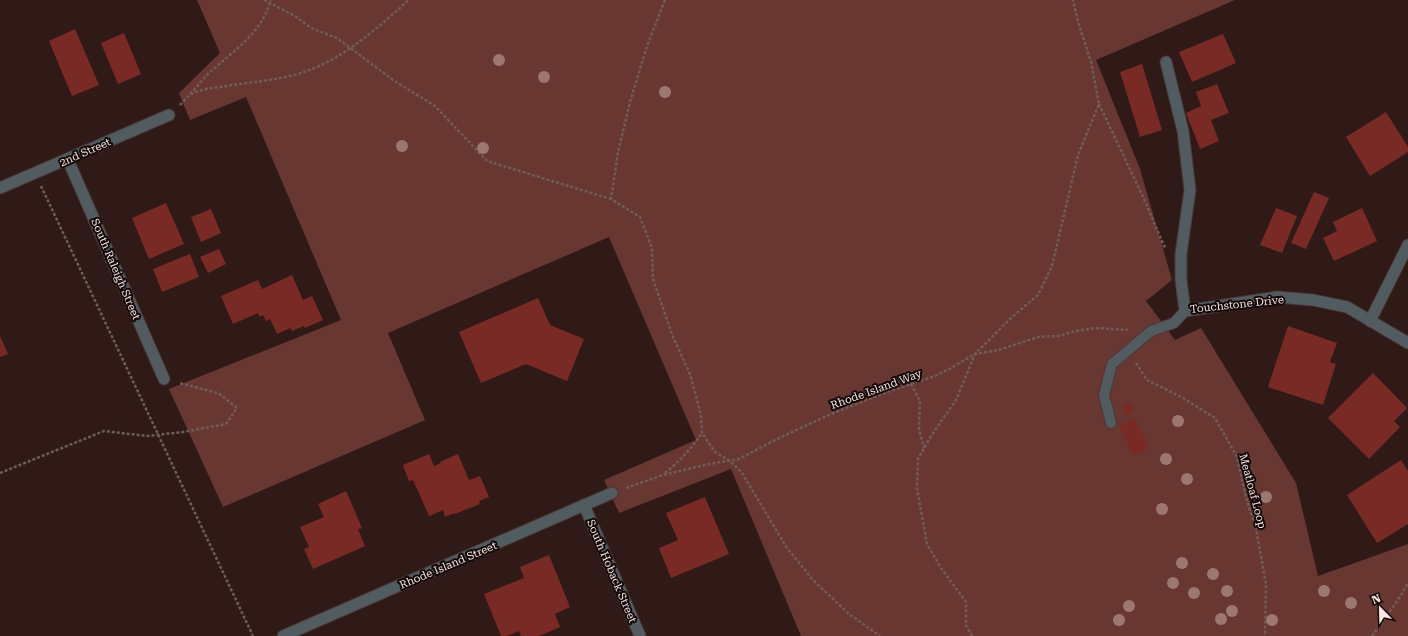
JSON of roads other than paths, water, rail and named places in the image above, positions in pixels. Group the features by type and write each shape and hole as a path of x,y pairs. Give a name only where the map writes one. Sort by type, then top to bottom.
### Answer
{"street":[{"name":"Touchstone Drive","path":"1166,62 1183,131 1190,190 1182,254 1181,280 1185,311 1277,297 1313,300 1346,307 1408,343"},
{"name":"2nd Street","path":"0,188 68,160 169,115"},
{"name":"South Raleigh Street","path":"68,160 164,379"},
{"path":"1370,320 1408,245"},
{"name":"Rhode Island Street","path":"283,636 612,493"},
{"name":"South Hoback Street","path":"584,505 640,636"}],"lane":[{"path":"1111,423 1104,395 1112,364 1151,332 1174,323 1185,311"}]}
